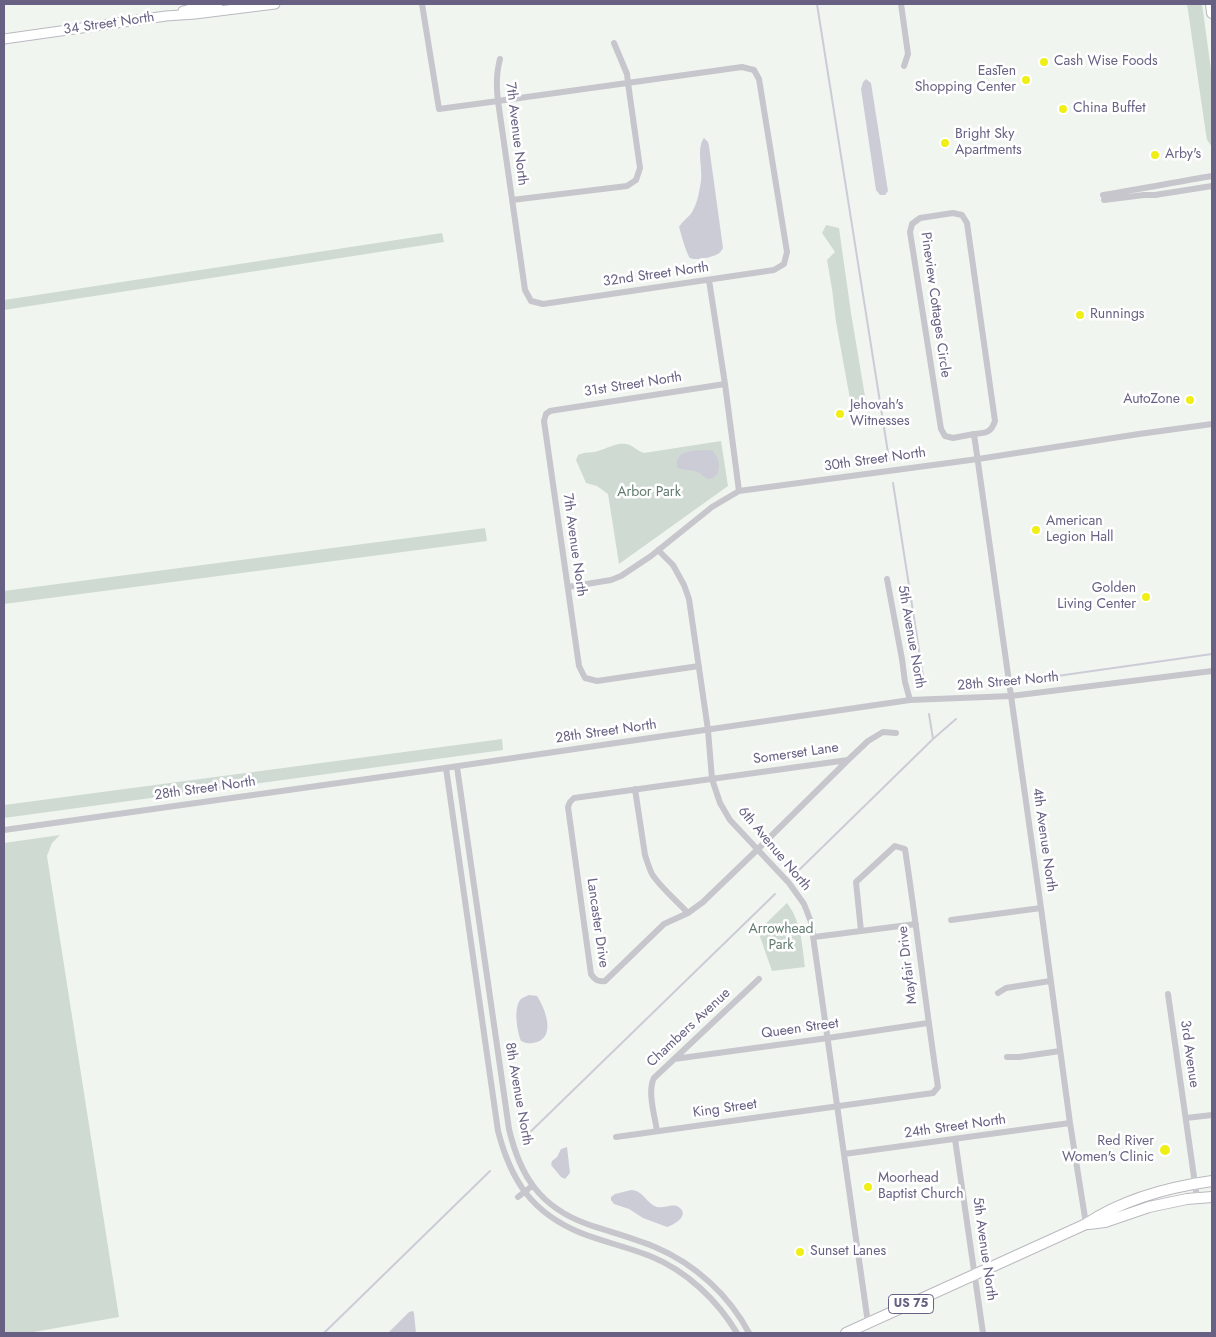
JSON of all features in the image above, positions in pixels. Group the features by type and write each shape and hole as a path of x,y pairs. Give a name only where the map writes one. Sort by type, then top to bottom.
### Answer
{"main road":[{"path":"166,16 218,4"},
{"name":"34 Street North","path":"4,39 166,16 274,4"},
{"path":"1211,4 1212,13"},
{"name":"US 75","path":"846,1333 1086,1224 1102,1214 1145,1196 1195,1183 1212,1181"},
{"name":"US 75","path":"1086,1224 1105,1222 1149,1207 1212,1197"}],"street":[{"path":"422,4 439,109 628,84"},
{"path":"901,4 908,54 904,66"},
{"path":"512,200 628,186 636,180 640,168 627,74 614,43"},
{"name":"7th Avenue North","path":"500,58 496,81 498,102 525,290 531,301"},
{"name":"32nd Street North","path":"531,301 543,304 709,280 774,270 784,264 787,252 759,79 754,70 742,67 628,84"},
{"path":"1212,176 1174,182 1104,198 1144,194 1155,195 1212,186"},
{"name":"Pineview Cottages Circle","path":"953,213 962,215 967,223 995,421 992,428 987,432 974,434 953,438 945,436 941,429 910,232 912,224 920,218 953,213"},
{"path":"709,280 739,491"},
{"name":"31st Street North","path":"546,414 550,411 725,384"},
{"name":"7th Avenue North","path":"546,414 544,421 545,429 579,666 585,678 597,681 699,666"},
{"name":"30th Street North","path":"568,587 611,580 621,576 658,550 712,506 739,491 978,459 1212,424"},
{"path":"974,434 978,459"},
{"name":"4th Avenue North","path":"978,459 1070,1123 1086,1224"},
{"name":"6th Avenue North","path":"658,550 673,565 689,599 708,730 712,779 720,803 730,820 789,883 804,904 811,922 868,1323"},
{"name":"5th Avenue North","path":"887,579 905,682 910,700"},
{"name":"28th Street North","path":"4,830 457,767 910,700 1011,696 1212,671"},
{"path":"848,760 875,736 883,732 896,733"},
{"name":"Somerset Lane","path":"712,779 848,760"},
{"name":"Somerset Lane","path":"758,849 848,760"},
{"name":"8th Avenue North","path":"457,767 508,1129 520,1166 532,1186 550,1204 566,1214 585,1223 655,1247 695,1270 725,1298 749,1333"},
{"name":"8th Avenue North","path":"446,768 498,1131 511,1171 524,1192 544,1212 561,1223 581,1233 651,1257 672,1267 688,1278 722,1311 737,1333"},
{"name":"Lancaster Drive","path":"712,779 574,798 570,802 568,807 591,974 595,979 605,981 664,924 703,902 758,849"},
{"path":"635,789 645,855 652,874 688,912"},
{"name":"Mayfair Drive","path":"838,1106 933,1093 938,1087 905,849 895,846 856,882 861,930"},
{"path":"951,920 1041,908"},
{"path":"814,937 916,924"},
{"name":"Chambers Avenue","path":"657,1131 651,1090 654,1078 759,980"},
{"path":"998,993 1006,988 1050,981"},
{"name":"3rd Avenue","path":"1168,994 1197,1198"},
{"name":"Queen Street","path":"674,1059 928,1023"},
{"path":"1007,1056 1019,1057 1060,1051"},
{"name":"King Street","path":"616,1137 838,1106"},
{"path":"1186,1118 1212,1115"},
{"name":"24th Street North","path":"844,1154 1070,1123"},
{"name":"5th Avenue North","path":"955,1139 983,1333"},
{"path":"518,1197 532,1186"}],"green space":[{"path":"1187,4 1202,4 1212,77 1212,147 1207,140"},
{"path":"826,225 839,228 866,402 857,404 850,399 836,322 827,260 835,252 822,233"},
{"path":"442,233 444,242 4,310 4,300"},
{"name":"Arbor Park","path":"721,441 728,486 619,564 608,494 597,486 586,483 576,460 578,455 622,444 631,446 644,453"},
{"path":"485,528 487,541 4,604 4,591"},
{"path":"502,739 503,750 4,818 4,805"},
{"path":"60,835 52,843 47,856 119,1317 28,1333 4,1333 4,843"},
{"name":"Arrowhead Park","path":"787,903 798,925 805,967 772,971 758,931"}],"shaded area":[{"path":"866,79 871,83 888,191 885,195 880,195 876,190 861,89"},
{"path":"704,138 709,146 723,248 716,255 692,259 687,252 679,227 690,215 697,199 701,176 700,147"},
{"path":"711,450 717,457 719,467 713,478 708,479 698,473 677,467 679,456 683,454"},
{"path":"529,995 537,996 540,1001 546,1014 547,1028 543,1039 537,1042 525,1043 521,1041 516,1019 519,1003 522,998"},
{"path":"567,1147 570,1173 565,1179 551,1165 561,1149"},
{"path":"631,1190 639,1193 657,1207 677,1206 682,1211 682,1217 667,1227 643,1218 629,1209 614,1204 611,1200 611,1197 615,1194"},
{"path":"413,1311 416,1333 388,1333 409,1312"}],"waterway":[{"path":"817,4 889,459"},
{"path":"893,483 924,682"},
{"path":"1029,680 1212,654"},
{"path":"929,714 933,739"},
{"path":"798,871 933,739 956,719"},
{"path":"523,1139 775,894"},
{"path":"324,1333 490,1171"}],"place":[{"name":"Cash Wise Foods","path":"1044,62"},
{"name":"EasTen Shopping Center","path":"1026,80"},
{"name":"China Buffet","path":"1063,109"},
{"name":"Bright Sky Apartments","path":"945,143"},
{"name":"Arby's","path":"1155,155"},
{"name":"Runnings","path":"1080,315"},
{"name":"AutoZone","path":"1190,400"},
{"name":"Jehovah's Witnesses","path":"840,414"},
{"name":"American Legion Hall","path":"1036,530"},
{"name":"Golden Living Center","path":"1146,597"},
{"name":"Red River Women's Clinic","path":"1165,1150"},
{"name":"Moorhead Baptist Church","path":"868,1187"},
{"name":"Sunset Lanes","path":"800,1252"}]}
